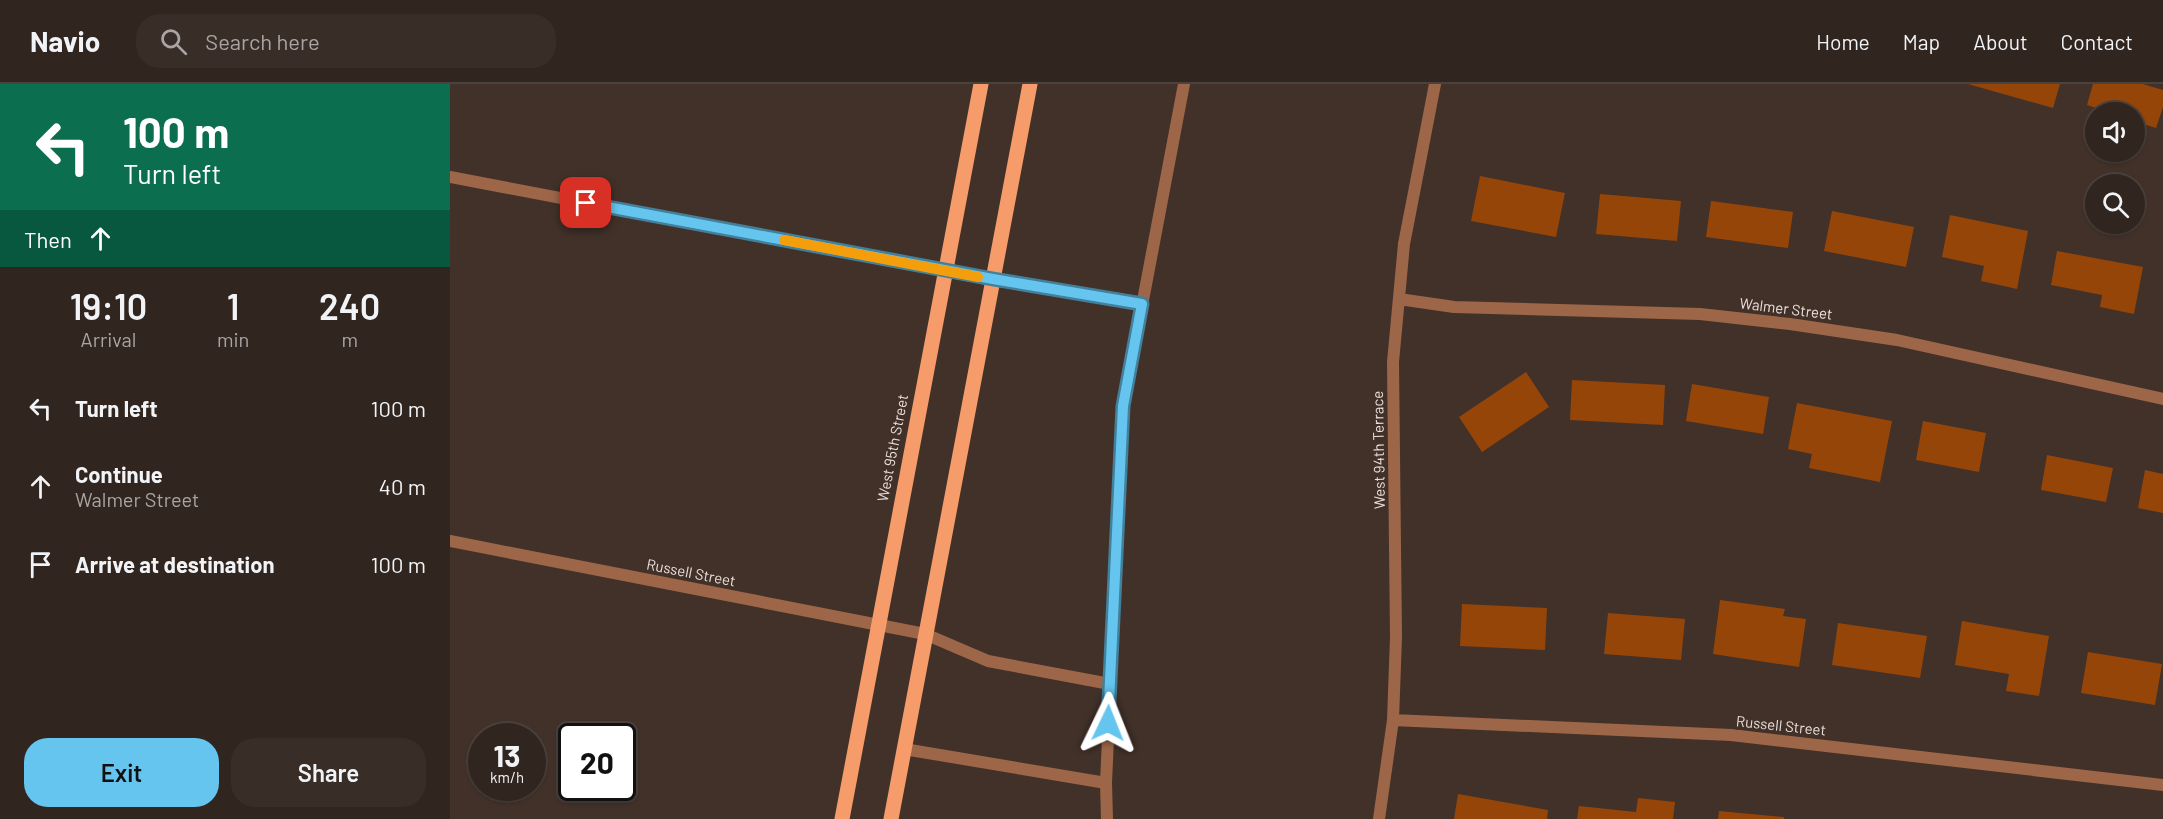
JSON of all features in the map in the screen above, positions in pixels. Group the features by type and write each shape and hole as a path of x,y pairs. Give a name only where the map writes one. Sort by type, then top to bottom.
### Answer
{"main road":[{"name":"West 95th Street","path":"842,819 981,84"},
{"path":"891,819 1030,84"}],"street":[{"path":"1107,819 1106,783 1123,406 1184,84"},
{"name":"West 94th Terrace","path":"1379,819 1393,720 1396,637 1392,362 1404,244 1436,84"},
{"path":"450,177 993,279 1142,304"},
{"name":"Walmer Street","path":"1399,299 1454,306 1700,314 1790,324 1897,340 2163,399"},
{"name":"Russell Street","path":"450,541 925,634 988,661 1110,684"},
{"name":"Russell Street","path":"1393,720 1731,735 2163,785"},
{"path":"904,749 1106,783"}],"building":[{"path":"1968,84 2060,84 2053,108"},
{"path":"2093,84 2143,84 2163,90 2163,107 2156,128 2145,124 2145,102 2088,102"},
{"path":"1480,176 1565,193 1556,237 1471,221"},
{"path":"1600,194 1681,201 1677,241 1596,234"},
{"path":"1711,201 1793,212 1788,248 1706,237"},
{"path":"1832,211 1914,227 1906,267 1824,251"},
{"path":"1950,215 2028,231 2017,289 1981,281 1984,266 1942,257"},
{"path":"2057,251 2143,267 2134,314 2100,307 2102,295 2051,285"},
{"path":"1526,372 1549,407 1482,452 1459,417"},
{"path":"1572,380 1665,385 1663,425 1570,420"},
{"path":"1692,384 1769,397 1763,434 1686,421"},
{"path":"1797,403 1892,421 1880,482 1809,468 1812,454 1788,449"},
{"path":"1923,421 1986,433 1979,472 1916,460"},
{"path":"2047,455 2113,468 2106,502 2041,490"},
{"path":"2145,470 2163,474 2163,513 2138,508"},
{"path":"1720,600 1785,609 1783,616 1806,619 1799,667 1713,654"},
{"path":"1462,604 1547,608 1545,650 1460,646"},
{"path":"1608,613 1685,619 1681,660 1604,654"},
{"path":"1962,621 2049,636 2039,696 2006,691 2009,674 1955,665"},
{"path":"1838,623 1927,636 1920,678 1832,665"},
{"path":"2088,652 2162,664 2155,705 2081,693"},
{"path":"1458,794 1548,810 1547,819 1454,819"},
{"path":"1638,798 1675,802 1673,819 1577,819 1579,806 1636,812"},
{"path":"1719,811 1784,817 1784,819 1718,819"}],"slow traffic":[{"path":"784,240 978,277"}],"route":[{"path":"586,203 993,279 1142,304 1123,406 1108,723"}]}
